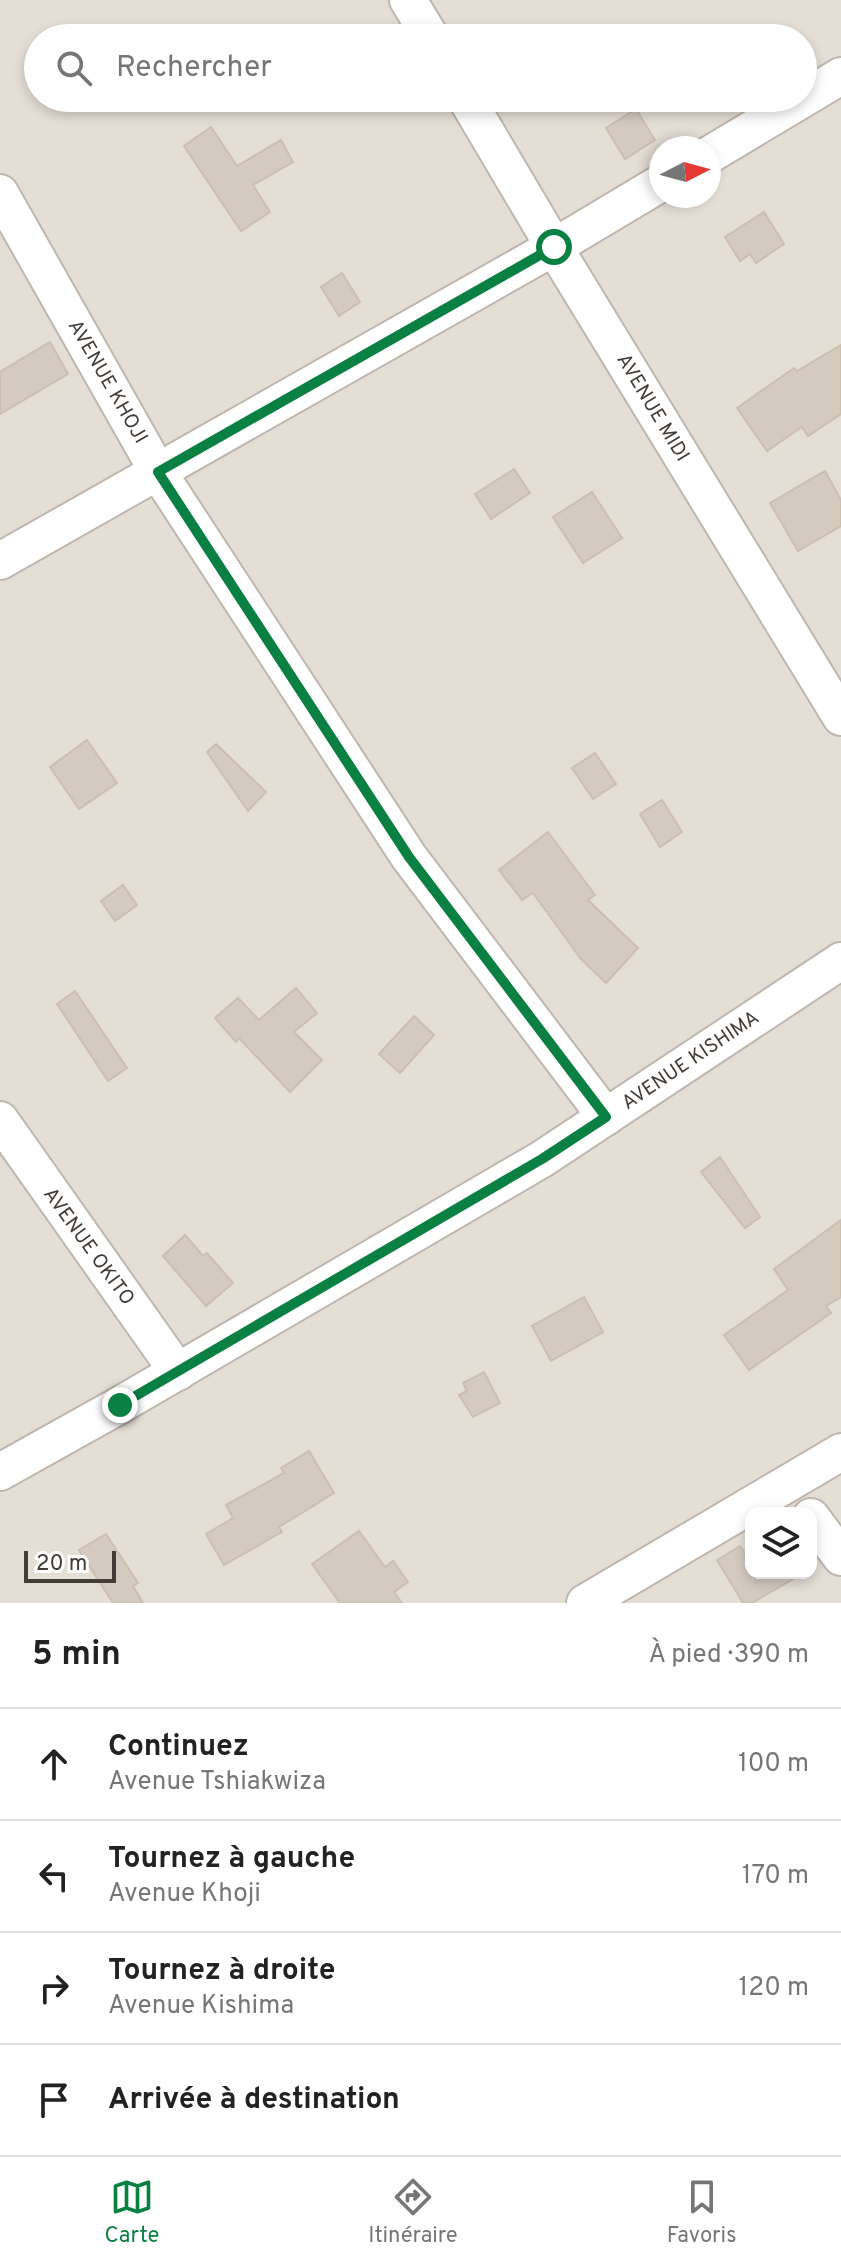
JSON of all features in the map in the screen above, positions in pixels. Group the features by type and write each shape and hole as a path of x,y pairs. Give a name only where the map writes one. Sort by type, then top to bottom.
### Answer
{"street":[{"path":"408,0 423,24"},
{"path":"817,90 841,76"},
{"name":"AVENUE MIDI","path":"474,112 841,717"},
{"path":"721,148 781,112"},
{"path":"0,561 649,190"},
{"name":"AVENUE KHOJI","path":"0,193 158,472 409,857 606,1117"},
{"name":"AVENUE KISHIMA","path":"0,1472 178,1372 542,1159 841,961"},
{"name":"AVENUE OKITO","path":"0,1120 178,1372"},
{"path":"585,1603 841,1452"},
{"path":"787,1484 804,1507"},
{"path":"817,1524 841,1557"}],"shaded area":[{"path":"0,0 841,0 841,1603 0,1603"}],"building":[{"path":"631,112 638,112 653,136 649,136 649,144 625,159 606,128"},
{"path":"211,127 237,166 281,140 293,162 253,185 270,212 241,231 184,146"},
{"path":"764,212 784,244 756,263 750,254 740,261 725,237"},
{"path":"342,273 360,302 339,316 321,287"},
{"path":"50,342 68,374 0,414 0,372"},
{"path":"841,345 841,414 808,436 802,427 767,451 737,408 794,368 797,371"},
{"path":"514,469 530,493 491,519 475,494"},
{"path":"825,471 841,500 841,526 798,551 770,503"},
{"path":"592,492 622,538 583,563 553,517"},
{"path":"87,740 117,783 79,809 50,767"},
{"path":"216,744 266,792 248,811 207,752"},
{"path":"595,753 616,784 593,799 572,768"},
{"path":"662,800 682,832 660,847 640,814"},
{"path":"548,832 595,895 588,900 638,948 606,983 581,959 533,893 522,900 499,870"},
{"path":"123,885 137,905 115,921 101,901"},
{"path":"296,988 317,1013 294,1032 322,1060 290,1092 239,1038 236,1042 215,1018 238,998 259,1020"},
{"path":"75,991 127,1068 108,1081 57,1004"},
{"path":"414,1016 434,1035 400,1073 379,1054"},
{"path":"720,1157 760,1217 745,1228 701,1172"},
{"path":"841,1220 841,1297 826,1306 831,1313 749,1370 724,1335 788,1290 774,1269"},
{"path":"185,1235 203,1256 207,1253 233,1283 206,1306 163,1256"},
{"path":"584,1297 603,1332 551,1361 532,1326"},
{"path":"484,1372 500,1403 473,1417 459,1395 467,1391 463,1383"},
{"path":"309,1451 334,1493 279,1527 282,1532 224,1565 206,1534 233,1518 226,1505 284,1473 281,1468"},
{"path":"359,1531 385,1567 393,1561 408,1582 394,1592 402,1603 340,1603 312,1564"},
{"path":"106,1534 138,1583 133,1586 143,1603 113,1603 79,1550"},
{"path":"740,1546 745,1553 745,1579 793,1579 752,1603 743,1603 717,1560"}],"route":[{"path":"120,1405 542,1159 606,1117 409,857 158,472 554,247"}]}
